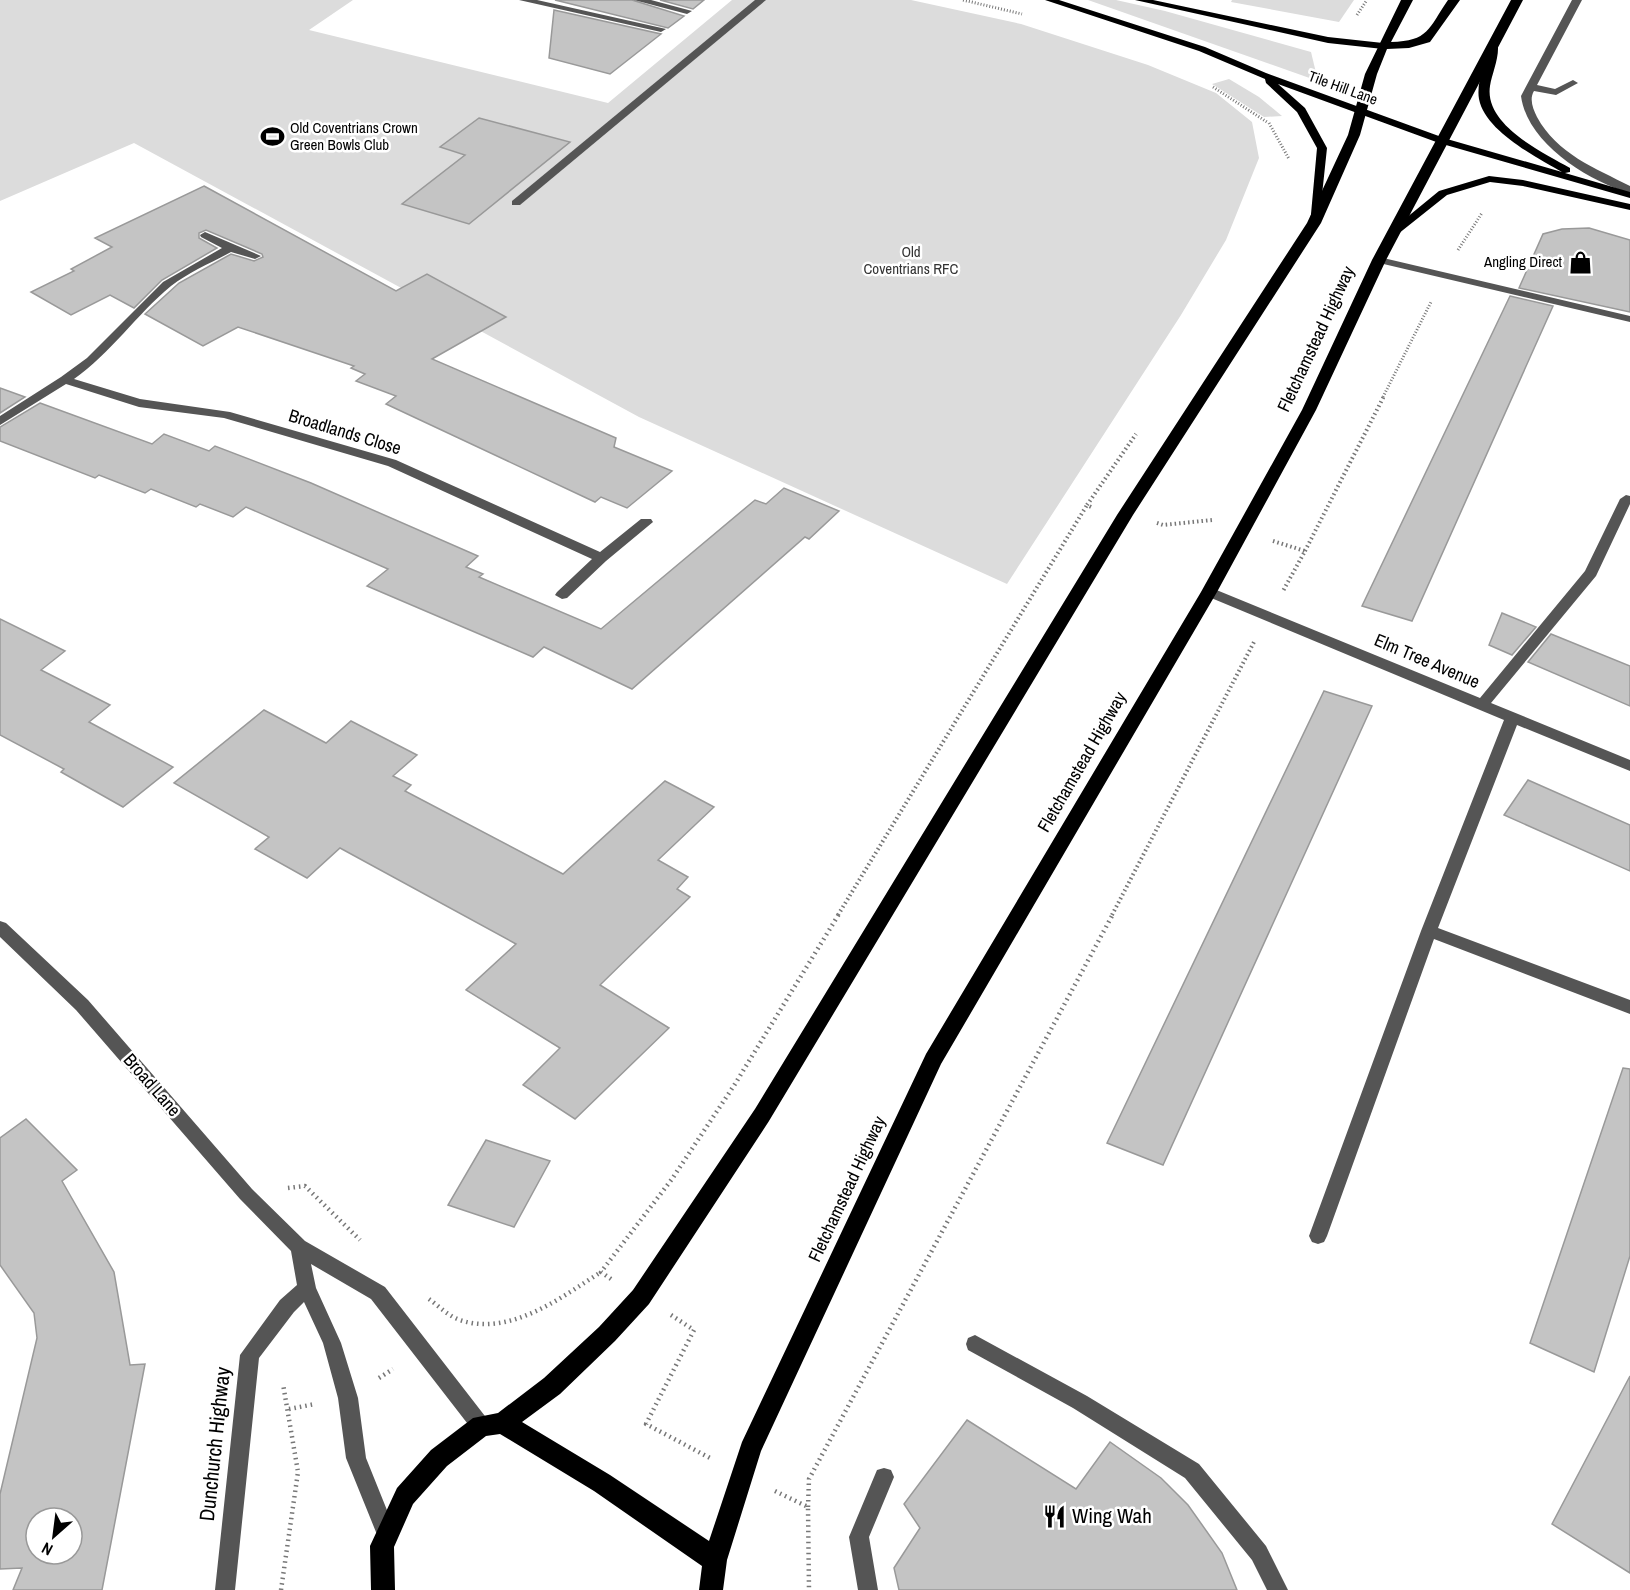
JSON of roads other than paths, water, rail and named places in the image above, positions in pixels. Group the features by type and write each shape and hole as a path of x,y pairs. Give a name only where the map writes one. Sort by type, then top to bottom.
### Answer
{"highway":[{"path":"372,1590 385,1540 405,1496 439,1458 552,1386 607,1334 640,1297 762,1114 1125,515 1314,223 1354,135 1360,110 1383,46 1407,0"},
{"path":"1383,46 1409,45 1426,40 1454,0"},
{"name":"Fletchamstead Highway","path":"715,1580 741,1474 750,1450 933,1060 1209,592 1309,410 1379,260 1516,0"},
{"path":"492,1424 602,1483 715,1580"},
{"path":"382,1590 385,1540"}],"main road":[{"name":"Tile Hill Lane","path":"1050,0 1203,49 1263,75 1443,141 1630,195"},
{"path":"1140,0 1328,40 1383,46"},
{"path":"1494,40 1484,98 1492,118 1536,154 1593,184"},
{"path":"1263,75 1301,110 1322,148 1314,223"},
{"path":"1394,232 1443,193 1489,179 1523,183 1630,207"}],"street":[{"path":"524,0 661,29"},
{"path":"558,8 568,0"},
{"path":"639,0 687,10"},
{"path":"516,203 761,0"},
{"path":"1577,0 1526,96 1526,106 1551,142 1571,160 1630,190"},
{"path":"1531,87 1556,92 1573,83"},
{"path":"205,235 230,248 255,256"},
{"path":"0,421 86,366 160,290 187,271 230,248"},
{"path":"1379,260 1630,319"},
{"name":"Broadlands Close","path":"65,380 139,403 226,415 392,463 601,558"},
{"path":"1482,705 1591,573 1626,499"},
{"path":"562,595 601,558 646,522"},
{"name":"Elm Tree Avenue","path":"1209,592 1630,766"},
{"path":"1318,1236 1429,931 1512,718"},
{"name":"Broad Lane","path":"0,927 82,1005 246,1194 299,1247 378,1293 422,1350 492,1424"},
{"path":"1429,931 1630,1007"},
{"path":"299,1247 307,1288 332,1343 348,1398 356,1458 385,1540"},
{"name":"Dunchurch Highway","path":"225,1590 250,1355 287,1306 307,1288"},
{"path":"975,1344 1080,1402 1192,1471 1258,1553 1278,1590"},
{"path":"868,1590 859,1537 884,1477"}],"place":[{"name":"Old Coventrians Crown Green Bowls Club","path":"272,137"},
{"name":"Angling Direct","path":"1580,262"},
{"name":"Wing Wah","path":"1054,1516"}],"park label":[{"name":"Old Coventrians RFC","path":"911,260"}]}
